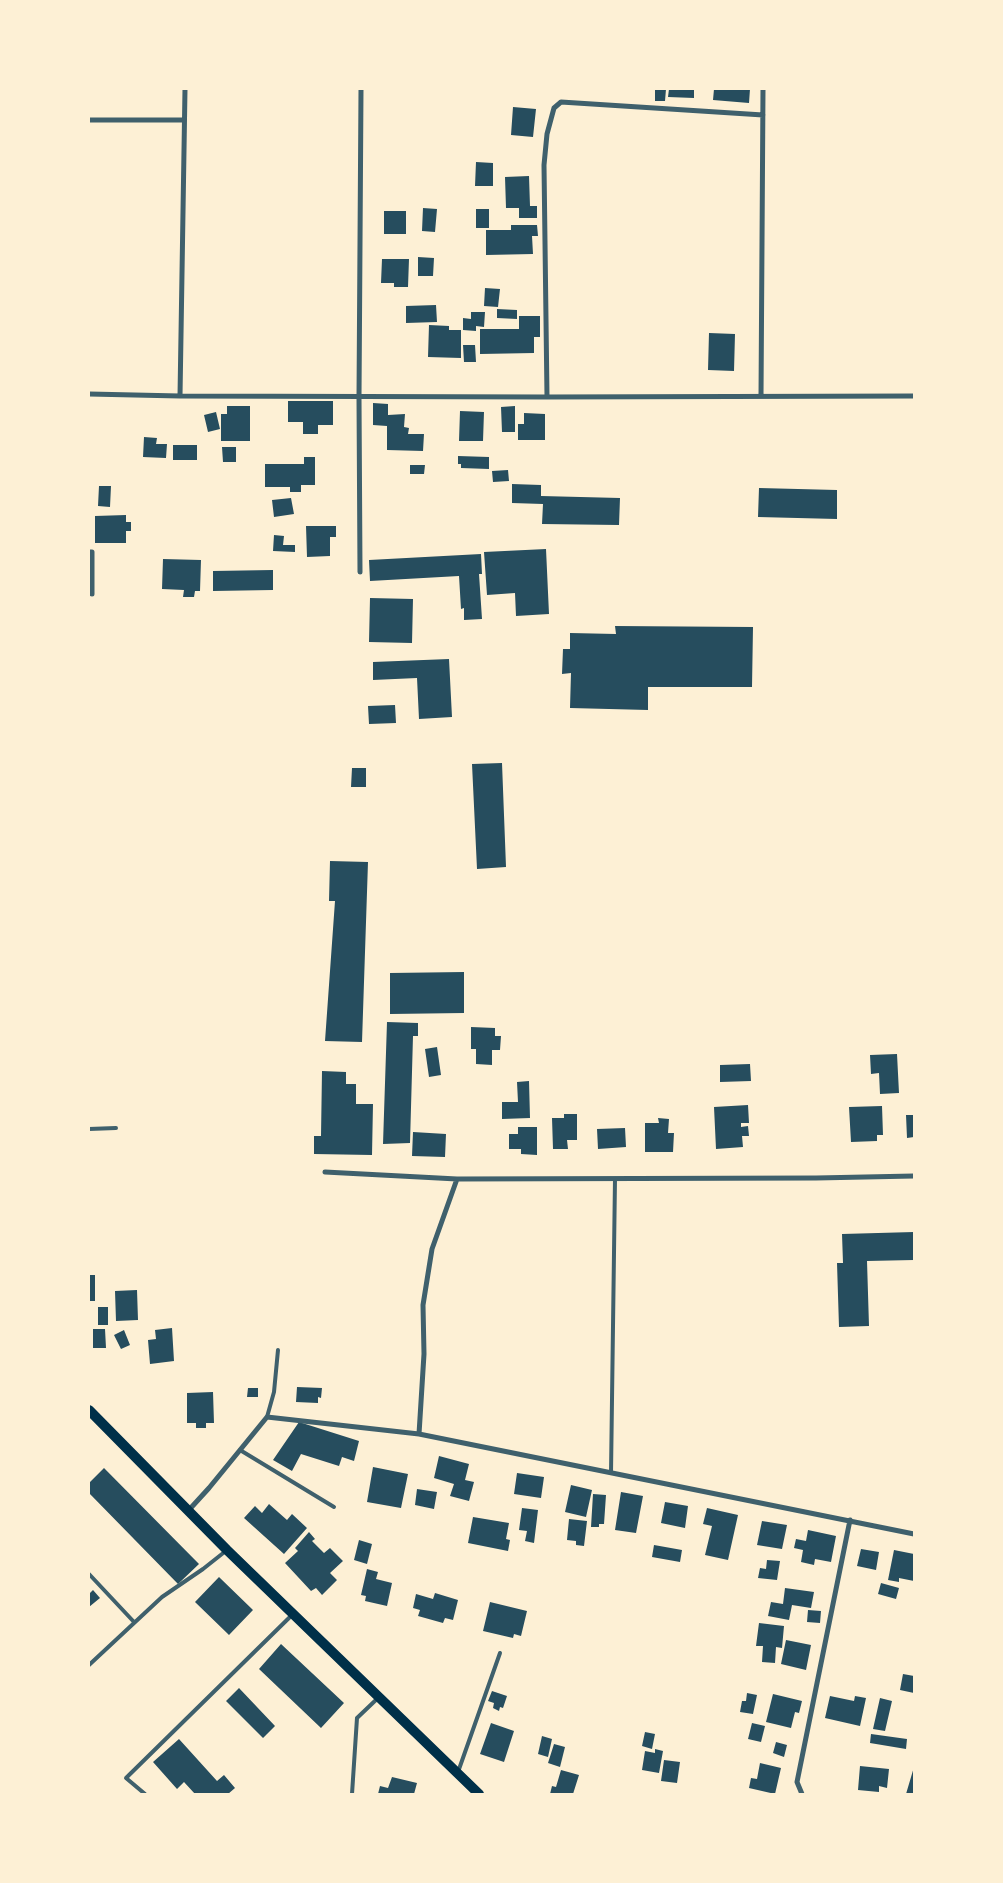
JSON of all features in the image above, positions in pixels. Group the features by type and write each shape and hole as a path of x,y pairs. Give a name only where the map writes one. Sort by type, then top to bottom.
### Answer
{"main road":[{"path":"89,1410 227,1550 479,1794"}],"street":[{"path":"180,396 185,89"},
{"path":"360,572 358,397 361,89"},
{"path":"761,396 763,89"},
{"path":"548,397 544,165 547,134 554,108 561,102 763,116"},
{"path":"89,120 184,120"},
{"path":"89,394 358,397 914,396"},
{"path":"89,552 92,552 92,594"},
{"path":"325,1172 457,1179 914,1176"},
{"path":"419,1434 424,1354 422,1305 432,1249 457,1179"},
{"path":"188,1511 267,1417 419,1434 914,1534"},
{"path":"802,1794 797,1782 850,1520"}],"lane":[{"path":"89,1129 116,1128"},
{"path":"612,1473 615,1179"},
{"path":"267,1417 274,1392 278,1350"},
{"path":"240,1450 334,1507"},
{"path":"89,1665 162,1597 227,1550"},
{"path":"89,1574 134,1622"},
{"path":"145,1794 126,1778 293,1614"},
{"path":"457,1774 500,1654"},
{"path":"352,1794 356,1718 379,1697"}],"building":[{"path":"655,89 666,89 665,101 655,101"},
{"path":"669,89 694,89 694,98 668,97"},
{"path":"714,89 750,89 749,103 713,100"},
{"path":"513,107 536,109 533,137 511,135"},
{"path":"476,162 493,163 493,186 475,186"},
{"path":"529,176 530,206 537,206 537,218 519,218 519,208 506,208 505,177"},
{"path":"423,208 437,209 435,232 422,231"},
{"path":"476,209 489,209 489,228 476,228"},
{"path":"384,211 406,211 406,234 384,234"},
{"path":"511,225 537,225 538,236 532,236 533,254 486,255 486,230 511,230"},
{"path":"418,257 434,258 433,276 418,276"},
{"path":"382,259 409,259 408,287 394,287 394,283 381,283"},
{"path":"485,288 500,289 498,307 484,306"},
{"path":"436,305 437,322 406,323 406,306"},
{"path":"497,309 517,310 517,319 497,318"},
{"path":"471,312 485,312 484,327 476,326 476,331 463,330 463,318 471,319"},
{"path":"519,316 540,316 540,337 534,337 534,353 480,354 480,329 519,329"},
{"path":"429,325 449,326 449,330 461,330 461,358 428,357"},
{"path":"709,333 735,334 734,371 708,370"},
{"path":"463,345 475,345 476,362 464,362"},
{"path":"288,401 333,401 333,425 318,425 318,434 303,434 303,422 288,422"},
{"path":"373,403 388,404 388,415 405,414 404,427 409,428 408,434 424,434 423,451 387,450 387,426 373,425"},
{"path":"227,406 250,406 250,441 221,441 221,414 227,414"},
{"path":"515,406 515,432 502,432 501,407"},
{"path":"460,411 484,412 483,441 459,441"},
{"path":"216,412 220,429 208,432 204,415"},
{"path":"524,413 545,414 545,440 518,440 518,424 524,424"},
{"path":"144,437 157,438 156,444 167,444 166,458 143,457"},
{"path":"173,445 197,445 197,460 173,460"},
{"path":"222,447 236,447 236,462 223,462"},
{"path":"458,456 489,457 489,469 461,468 461,464 458,464"},
{"path":"304,457 315,457 315,485 301,485 301,492 290,492 290,487 265,487 265,464 304,464"},
{"path":"410,465 425,465 424,474 410,474"},
{"path":"508,470 509,481 493,482 492,471"},
{"path":"512,484 541,485 541,496 620,498 619,525 542,524 543,504 512,503"},
{"path":"99,486 111,486 110,507 98,506"},
{"path":"759,488 837,490 837,519 758,517"},
{"path":"291,498 294,514 274,517 272,500"},
{"path":"126,515 126,522 131,522 131,531 126,531 126,543 95,543 95,516"},
{"path":"306,526 336,526 336,537 330,537 330,556 307,557"},
{"path":"274,535 284,536 283,545 295,545 295,552 273,551"},
{"path":"546,549 549,614 516,616 515,593 487,595 484,552"},
{"path":"481,554 482,574 479,574 482,619 464,620 464,608 461,609 459,576 370,581 369,560"},
{"path":"163,559 201,560 200,591 195,591 194,597 183,597 184,590 162,589"},
{"path":"273,570 273,590 213,591 213,571"},
{"path":"370,598 413,599 412,643 369,642"},
{"path":"615,626 753,627 752,687 648,687 648,710 570,708 571,673 562,674 563,649 570,649 570,633 616,634"},
{"path":"449,659 452,717 419,719 417,678 373,680 373,662"},
{"path":"395,705 396,723 369,724 368,706"},
{"path":"502,763 506,867 477,869 472,764"},
{"path":"352,768 366,768 366,787 351,787"},
{"path":"330,861 368,862 362,1042 325,1041 335,901 329,901"},
{"path":"464,972 464,1013 390,1014 390,973"},
{"path":"387,1022 418,1023 418,1036 413,1036 410,1143 383,1144"},
{"path":"471,1027 495,1028 495,1036 501,1036 500,1050 492,1050 492,1065 476,1064 476,1049 471,1049"},
{"path":"437,1047 441,1075 429,1077 425,1049"},
{"path":"897,1054 899,1093 880,1094 879,1073 871,1074 870,1055"},
{"path":"750,1064 751,1081 720,1082 720,1065"},
{"path":"322,1071 346,1072 346,1084 356,1084 356,1104 373,1104 372,1155 314,1154 314,1136 321,1136"},
{"path":"529,1081 530,1118 502,1119 502,1102 518,1102 517,1082"},
{"path":"748,1105 749,1123 741,1123 741,1127 748,1126 749,1136 742,1136 743,1147 716,1149 714,1107"},
{"path":"882,1106 883,1135 877,1135 877,1141 851,1142 849,1107"},
{"path":"564,1114 577,1114 577,1140 567,1140 568,1149 553,1149 552,1118 564,1118"},
{"path":"906,1115 914,1115 914,1137 907,1138"},
{"path":"658,1118 669,1119 668,1133 674,1133 673,1152 645,1152 645,1123 659,1123"},
{"path":"518,1127 537,1127 537,1155 521,1154 521,1149 509,1149 509,1134 518,1134"},
{"path":"625,1128 626,1147 598,1149 597,1129"},
{"path":"413,1132 446,1134 445,1157 412,1156"},
{"path":"914,1232 914,1260 867,1261 869,1326 839,1327 837,1263 843,1263 842,1234"},
{"path":"89,1275 95,1275 95,1301 89,1301"},
{"path":"137,1290 138,1320 116,1321 115,1291"},
{"path":"98,1307 108,1307 108,1325 98,1325"},
{"path":"172,1328 174,1361 150,1364 148,1340 156,1339 155,1330"},
{"path":"93,1329 105,1329 106,1348 93,1348"},
{"path":"124,1330 130,1345 121,1349 114,1335"},
{"path":"297,1387 322,1388 321,1398 318,1397 318,1403 296,1402"},
{"path":"248,1388 258,1388 258,1397 247,1397"},
{"path":"213,1392 214,1423 206,1423 206,1428 196,1428 196,1423 187,1423 187,1393"},
{"path":"299,1422 359,1441 354,1461 342,1457 339,1466 301,1454 292,1471 273,1460"},
{"path":"439,1456 469,1464 465,1480 474,1482 469,1501 450,1496 454,1484 434,1478"},
{"path":"373,1467 408,1474 401,1508 367,1502"},
{"path":"104,1468 199,1564 178,1584 89,1493 89,1483"},
{"path":"517,1473 544,1477 541,1498 514,1494"},
{"path":"571,1485 592,1490 586,1517 565,1512"},
{"path":"417,1489 437,1492 434,1509 415,1505"},
{"path":"621,1492 643,1496 636,1533 615,1530"},
{"path":"593,1494 606,1495 604,1524 599,1524 599,1527 591,1527"},
{"path":"665,1502 688,1506 685,1528 661,1523"},
{"path":"269,1504 287,1520 292,1514 307,1528 284,1554 244,1518 255,1506 262,1513"},
{"path":"522,1508 538,1510 534,1543 525,1541 527,1531 519,1530"},
{"path":"707,1508 738,1515 728,1560 705,1555 712,1526 703,1524"},
{"path":"473,1517 509,1523 506,1539 510,1540 508,1551 468,1543"},
{"path":"569,1519 587,1521 584,1546 576,1545 576,1541 567,1540"},
{"path":"762,1521 787,1525 782,1549 757,1545"},
{"path":"808,1530 836,1536 831,1562 815,1559 814,1565 801,1562 803,1550 794,1548 796,1539 806,1541"},
{"path":"309,1532 315,1539 312,1541 324,1553 330,1548 343,1561 330,1573 337,1580 322,1595 316,1588 311,1591 285,1563 298,1551 295,1548"},
{"path":"359,1540 372,1544 367,1564 354,1560"},
{"path":"654,1545 682,1550 680,1562 652,1557"},
{"path":"861,1549 879,1552 876,1570 857,1566"},
{"path":"894,1550 914,1554 914,1581 899,1578 899,1582 888,1580"},
{"path":"767,1560 780,1561 777,1580 758,1578 760,1568 766,1569"},
{"path":"367,1569 378,1572 376,1579 392,1583 387,1606 365,1601 366,1596 361,1595"},
{"path":"219,1577 253,1610 229,1635 195,1602"},
{"path":"881,1583 899,1588 896,1599 878,1594"},
{"path":"785,1588 814,1592 811,1608 792,1605 789,1620 768,1616 771,1602 783,1604"},
{"path":"93,1590 100,1598 89,1607 89,1594"},
{"path":"435,1593 458,1600 453,1620 445,1618 443,1623 418,1616 420,1610 413,1608 416,1594 433,1599"},
{"path":"490,1602 527,1611 521,1636 514,1634 513,1638 483,1631"},
{"path":"808,1610 821,1611 820,1623 807,1622"},
{"path":"759,1623 784,1626 782,1648 776,1647 775,1663 762,1662 763,1646 756,1646"},
{"path":"786,1640 811,1645 806,1670 781,1664"},
{"path":"281,1644 344,1703 321,1728 259,1669"},
{"path":"903,1674 914,1676 914,1693 900,1690"},
{"path":"239,1688 275,1726 263,1738 226,1701"},
{"path":"492,1691 507,1696 503,1708 500,1707 499,1711 493,1708 494,1703 488,1701"},
{"path":"747,1693 757,1695 753,1714 740,1712 742,1701 746,1701"},
{"path":"773,1694 802,1701 799,1713 795,1712 791,1728 766,1722"},
{"path":"830,1696 854,1701 855,1696 866,1698 860,1726 825,1718"},
{"path":"880,1698 892,1701 885,1731 873,1729"},
{"path":"491,1723 514,1731 504,1762 480,1754"},
{"path":"752,1723 765,1726 761,1742 748,1739"},
{"path":"645,1732 655,1734 652,1749 642,1746"},
{"path":"871,1734 907,1739 906,1749 870,1743"},
{"path":"542,1736 552,1739 548,1757 538,1754"},
{"path":"179,1739 217,1781 224,1775 235,1788 228,1794 195,1794 184,1782 177,1789 153,1762"},
{"path":"776,1742 787,1745 784,1757 773,1753"},
{"path":"554,1744 565,1747 560,1767 548,1763"},
{"path":"655,1749 663,1751 659,1773 642,1770 645,1751 655,1753"},
{"path":"664,1760 680,1762 677,1783 661,1781"},
{"path":"760,1763 781,1768 775,1794 749,1788 751,1778 757,1779"},
{"path":"860,1766 889,1769 887,1788 879,1786 879,1792 858,1790"},
{"path":"914,1767 914,1794 906,1794"},
{"path":"561,1770 579,1775 573,1794 550,1794 552,1786 556,1787"},
{"path":"392,1777 417,1783 414,1794 378,1794 380,1786 388,1788"}]}
